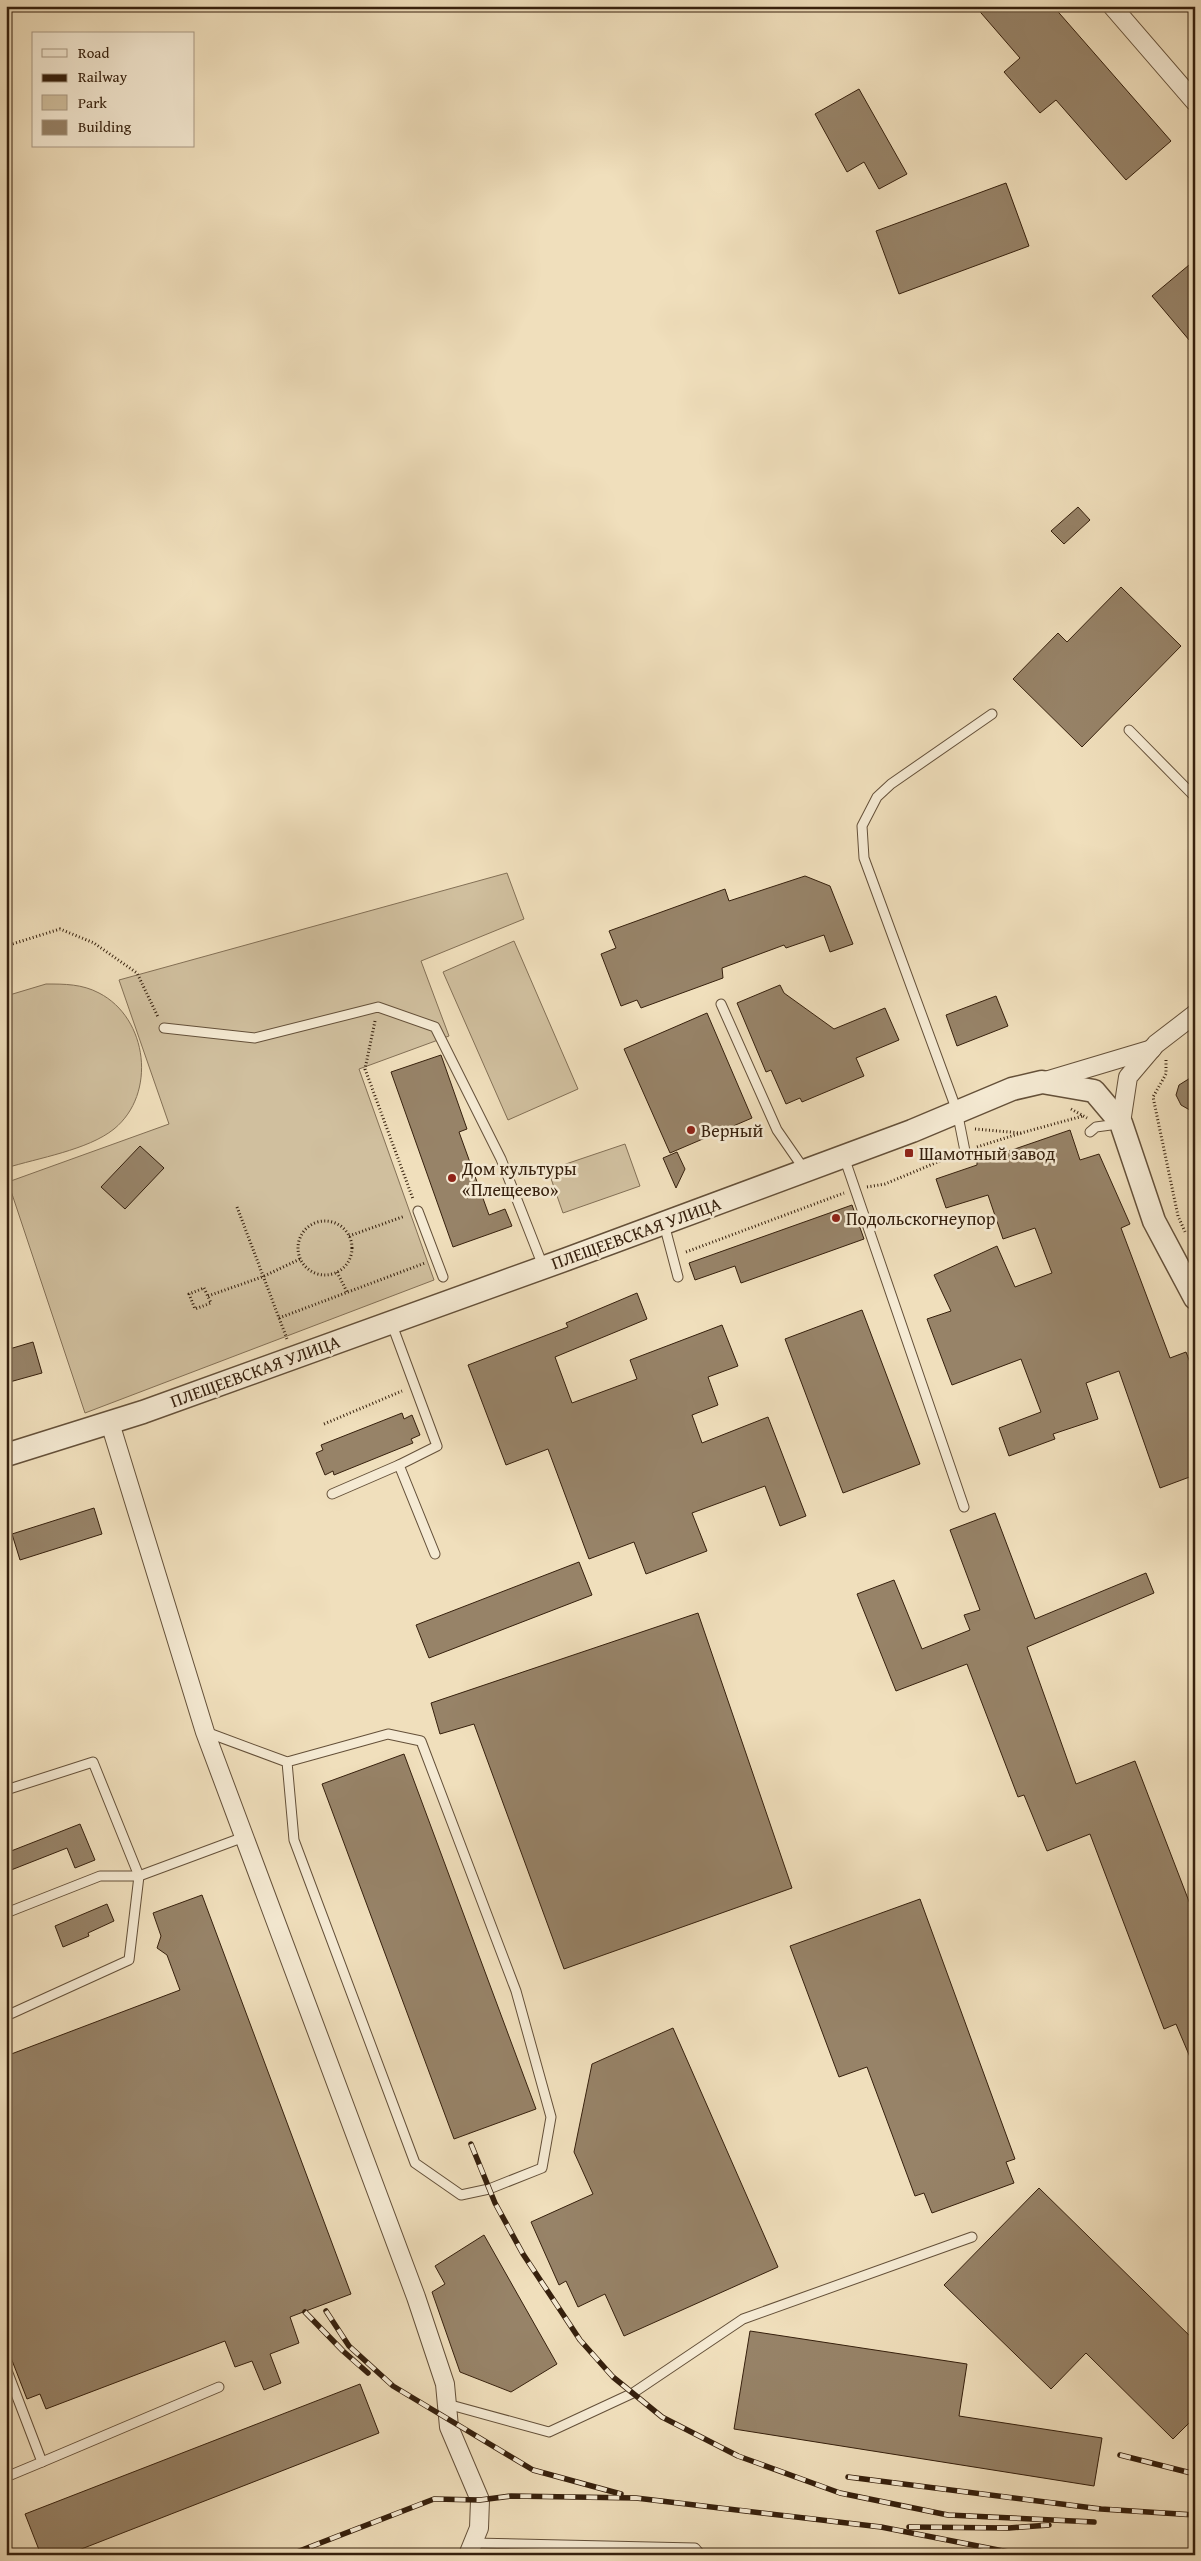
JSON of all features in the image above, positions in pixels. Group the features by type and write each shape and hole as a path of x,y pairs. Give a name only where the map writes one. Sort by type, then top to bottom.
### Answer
{"street":[{"path":"1112,6 1195,102"},
{"path":"1195,1014 1152,1049 1128,1077 1121,1123 1154,1221 1195,1298"},
{"path":"1042,1082 1152,1049"},
{"name":"ПЛЕЩЕЕВСКАЯ УЛИЦА","path":"6,1454 110,1423 806,1172 912,1131 958,1120 1012,1089 1042,1082 1094,1091 1121,1123"},
{"path":"110,1423 205,1732 416,2298 446,2384 449,2427 480,2500 479,2528 470,2549"}],"lane":[{"path":"965,1151 958,1120 864,858 862,826 877,797 890,784 992,714"},
{"path":"1129,730 1195,797"},
{"path":"721,1004 777,1130 806,1172"},
{"path":"164,1028 254,1038 378,1007 435,1026 502,1159 543,1267"},
{"path":"1093,1130 1121,1123"},
{"path":"844,1157 964,1507"},
{"path":"418,1211 443,1277"},
{"path":"664,1223 671,1258 678,1277"},
{"path":"332,1494 437,1446 390,1322"},
{"path":"399,1465 435,1554"},
{"path":"205,1732 287,1762 388,1734 421,1741 516,1991 551,2117 542,2168 489,2189 461,2195 415,2163 294,1840 287,1762"},
{"path":"6,1790 93,1762 139,1876 129,1960 6,2016"},
{"path":"6,1913 100,1876 139,1876 244,1837"},
{"path":"447,2404 549,2432 633,2393 743,2319 972,2237"},
{"path":"6,2368 42,2462"},
{"path":"6,2477 219,2387"},
{"path":"470,2549 695,2548 701,2555"}],"path":[{"path":"6,946 60,929 94,943 137,973 164,1028"},
{"path":"349,1236 418,1211 365,1070 378,1007"},
{"path":"1166,1074 1153,1097 1178,1216 1188,1238"},
{"path":"1063,1107 1084,1116 1093,1130"},
{"path":"671,1258 856,1189 885,1184 965,1151 1084,1116"},
{"path":"958,1120 988,1128 1021,1133"},
{"path":"237,1207 286,1336"},
{"path":"330,1221 338,1224 349,1236 352,1244 348,1260 337,1272 319,1274 310,1270 300,1259 297,1247 299,1238 304,1230 312,1224 330,1221"},
{"path":"208,1296 262,1277 300,1259"},
{"path":"279,1318 435,1259"},
{"path":"337,1272 347,1292"},
{"path":"204,1288 208,1296 211,1303 195,1309 189,1294 204,1288"},
{"path":"324,1424 414,1386"}],"green space":[{"path":"507,873 524,919 421,961 449,1036 359,1069 434,1280 85,1413 8,1182 169,1124 119,980"},
{"path":"514,941 578,1089 508,1120 443,972"},
{"path":"46,984 80,986 99,993 115,1005 128,1020 137,1038 141,1057 141,1077 137,1096 128,1114 114,1129 91,1143 6,1168 6,996"},
{"path":"625,1144 640,1186 563,1213 548,1170"}],"building":[{"path":"975,6 1053,6 1171,141 1126,180 1056,100 1040,113 1004,72 1020,58"},
{"path":"859,89 907,174 879,189 864,162 847,172 815,114"},
{"path":"1006,183 1029,246 899,294 876,231"},
{"path":"1195,260 1195,347 1152,296"},
{"path":"1078,507 1090,520 1064,544 1051,531"},
{"path":"1121,587 1181,646 1082,747 1013,679 1058,633 1067,642"},
{"path":"805,876 830,886 853,944 830,952 824,935 786,948 784,945 722,968 723,978 641,1008 637,1000 621,1006 601,954 616,948 609,931 725,889 729,901"},
{"path":"780,985 784,993 834,1029 885,1008 899,1040 856,1058 864,1076 802,1102 800,1098 786,1104 771,1070 766,1072 737,1003"},
{"path":"996,996 1008,1026 957,1046 946,1015"},
{"path":"707,1013 752,1118 670,1153 624,1049"},
{"name":"Дом культуры «Плещеево»","path":"441,1055 467,1129 459,1132 489,1215 505,1209 512,1226 453,1247 391,1072"},
{"path":"1195,1075 1195,1113 1181,1105 1176,1095 1179,1085"},
{"path":"1070,1130 1080,1160 1099,1154 1130,1224 1121,1228 1170,1358 1186,1352 1195,1375 1195,1475 1160,1488 1119,1371 1086,1383 1098,1419 1053,1434 1055,1439 1009,1456 999,1428 1041,1412 1021,1359 952,1385 927,1319 951,1311 934,1275 997,1246 1015,1287 1052,1273 1035,1228 1003,1239 988,1195 946,1208 936,1179 977,1165 977,1162"},
{"path":"140,1146 164,1168 125,1209 101,1187"},
{"path":"677,1152 685,1169 676,1188 663,1158"},
{"path":"852,1205 864,1239 741,1283 735,1266 695,1280 689,1263"},
{"path":"637,1293 647,1319 555,1357 572,1403 637,1379 630,1360 722,1325 738,1366 708,1377 718,1405 692,1415 702,1443 768,1417 806,1516 780,1526 765,1486 692,1513 707,1551 646,1574 634,1542 589,1559 548,1449 506,1465 468,1365 568,1327 566,1323"},
{"path":"862,1310 920,1464 843,1493 785,1339"},
{"path":"33,1342 42,1373 6,1383 6,1350"},
{"path":"402,1413 404,1419 412,1415 420,1435 411,1439 413,1443 334,1475 333,1471 325,1475 316,1453 323,1450 321,1445"},
{"path":"94,1508 102,1534 20,1560 12,1534"},
{"path":"995,1513 1035,1619 1146,1573 1154,1593 1027,1647 1076,1784 1135,1761 1195,1917 1195,2069 1176,2024 1164,2029 1090,1834 1047,1851 1024,1795 1018,1797 967,1664 896,1691 857,1594 894,1580 922,1649 970,1630 964,1615 980,1610 950,1530"},
{"path":"579,1562 592,1595 429,1658 416,1625"},
{"path":"698,1613 792,1888 564,1969 474,1724 440,1734 431,1703"},
{"path":"404,1754 536,2109 454,2139 322,1784"},
{"path":"80,1824 95,1860 75,1868 67,1848 6,1872 6,1853"},
{"path":"202,1895 351,2294 290,2317 299,2343 270,2354 281,2383 264,2390 252,2361 235,2367 225,2341 46,2409 40,2394 27,2399 6,2345 6,2056 180,1990 167,1955 157,1948 161,1936 153,1913"},
{"path":"920,1899 1015,2159 1006,2162 1014,2183 932,2213 924,2193 915,2196 867,2067 839,2077 790,1946"},
{"path":"107,1904 114,1921 88,1933 89,1936 63,1947 55,1926"},
{"path":"673,2028 778,2267 624,2336 605,2294 578,2307 566,2281 559,2285 531,2222 593,2194 574,2152 592,2064"},
{"path":"1039,2188 1195,2341 1195,2417 1173,2439 1086,2353 1051,2389 944,2285"},
{"path":"484,2235 557,2364 511,2392 460,2372 432,2292 445,2284 435,2266"},
{"path":"750,2331 967,2364 959,2416 1102,2438 1094,2486 734,2429"},
{"path":"360,2384 379,2433 66,2555 41,2555 25,2514"}],"railway":[{"path":"471,2144 495,2203 523,2254 580,2340 613,2377 662,2417 738,2456 840,2493 948,2515 1094,2522"},
{"path":"326,2311 349,2346 393,2386 533,2470 621,2494"},
{"path":"305,2312 343,2351 368,2373"},
{"path":"1120,2455 1195,2474"},
{"path":"848,2477 1101,2509 1195,2515"},
{"path":"289,2555 434,2499 480,2500 511,2496 636,2498 881,2527 1024,2555"},
{"path":"909,2527 1009,2528 1049,2525"}],"place":[{"name":"Верный","path":"691,1130"},
{"name":"Шамотный завод","path":"909,1153"},
{"name":"Дом культуры «Плещеево»","path":"452,1178"},
{"name":"Подольскогнеупор","path":"836,1218"}]}
